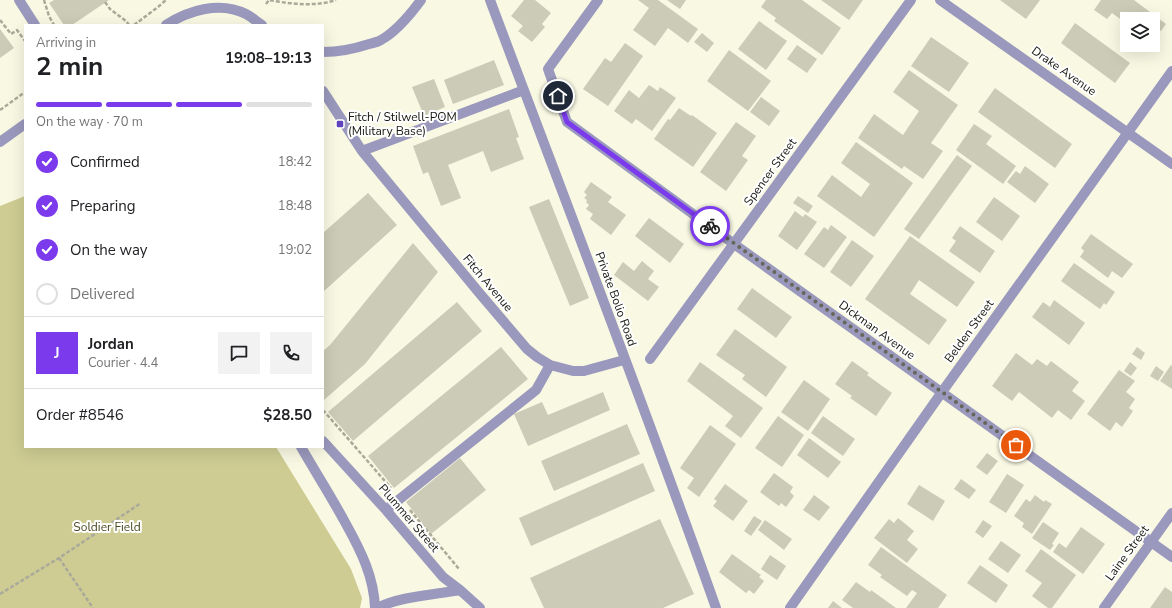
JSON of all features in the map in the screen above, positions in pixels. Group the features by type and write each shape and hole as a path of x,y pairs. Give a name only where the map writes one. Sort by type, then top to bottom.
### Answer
{"street":[{"path":"19,0 34,24"},
{"path":"324,52 355,49 381,40 398,27 421,0"},
{"name":"Private Bolio Road","path":"490,0 624,360 649,423 716,608"},
{"name":"Dickman Avenue","path":"598,0 548,69 567,122 734,244 1172,557"},
{"name":"Spencer Street","path":"650,359 911,0"},
{"name":"Drake Avenue","path":"940,0 1172,164"},
{"path":"168,24 178,17 205,5 246,14 261,24"},
{"name":"Belden Street","path":"790,608 942,392 1172,72"},
{"path":"362,151 524,90"},
{"name":"Fitch Avenue","path":"324,93 362,151 527,349 550,365 573,371 584,371 624,360"},
{"path":"0,142 24,125"},
{"path":"386,510 536,390 550,365"},
{"name":"Plummer Street","path":"324,442 386,510 443,577 480,608"},
{"path":"302,448 339,511 362,554 373,584 376,608 402,599 460,590"},
{"name":"Laine Street","path":"1104,608 1172,513"}],"path":[{"path":"44,0 49,16 53,24"},
{"path":"135,24 166,0"},
{"path":"266,4 270,0 307,5 336,0"},
{"path":"105,2 110,10 128,24"},
{"path":"0,20 11,34 17,30 24,40"},
{"path":"0,110 24,93"},
{"path":"0,594 59,558 141,503"},
{"path":"59,558 92,608"}],"green space":[{"name":"Soldier Field","path":"24,196 24,448 277,448 351,569 362,598 360,608 0,608 0,206"}],"building":[{"path":"54,0 109,0 73,24 63,24 49,3"},
{"path":"524,0 535,0 551,13 542,24 545,27 532,42 518,31 523,26 511,16"},
{"path":"638,0 658,0 698,29 688,43 668,28 655,46 633,30 649,8"},
{"path":"667,0 686,0 680,9"},
{"path":"766,0 802,0 841,28 822,55 774,21 776,18 761,7"},
{"path":"821,0 863,0 849,20"},
{"path":"1000,0 1040,0 1026,19"},
{"path":"1101,0 1134,0 1150,12 1120,12 1120,19 1112,13 1107,19 1094,10"},
{"path":"1160,20 1166,24 1160,30"},
{"path":"759,21 787,41 766,70 738,49"},
{"path":"1075,23 1130,63 1115,83 1061,43"},
{"path":"0,29 14,48 0,58"},
{"path":"702,33 714,43 707,52 694,42"},
{"path":"931,37 969,63 949,92 911,66"},
{"path":"625,43 643,56 608,106 583,89 605,58 611,62"},
{"path":"797,45 817,59 807,73 787,59"},
{"path":"729,50 771,81 748,111 707,81"},
{"path":"494,60 504,85 453,104 444,80"},
{"path":"909,70 958,105 931,143 943,151 923,179 904,166 902,169 858,138 874,114 903,135 919,111 893,92"},
{"path":"434,79 445,107 424,116 412,87"},
{"path":"649,85 658,91 660,87 676,98 652,131 636,119 632,124 614,111 629,90 639,98"},
{"path":"995,88 1072,144 1055,168 978,112"},
{"path":"761,97 780,111 769,126 750,112"},
{"path":"679,108 691,116 692,115 717,133 693,167 654,139 668,119 670,120"},
{"path":"509,109 519,137 516,138 524,159 491,172 483,151 448,165 461,198 441,206 428,172 423,174 413,146"},
{"path":"736,122 756,136 742,156 748,160 726,191 700,172"},
{"path":"974,124 992,136 986,144 1016,166 1003,184 956,150"},
{"path":"856,142 913,183 874,237 817,196 832,175 861,197 870,184 841,163"},
{"path":"957,155 972,166 919,239 904,229"},
{"path":"1025,166 1049,184 1035,203 1007,182 1016,171 1020,174"},
{"path":"591,182 612,197 608,202 626,215 611,235 590,219 593,214 586,209 589,205 586,202 587,200 584,198 587,195 584,192"},
{"path":"368,193 397,225 324,291 324,232"},
{"path":"798,196 813,206 808,213 793,203"},
{"path":"994,197 1020,216 1002,241 976,222"},
{"path":"549,199 589,298 570,306 529,207"},
{"path":"795,211 803,217 805,214 817,222 797,250 778,236"},
{"path":"649,218 684,244 670,263 635,236"},
{"path":"831,225 847,237 824,268 804,254 824,227 828,230"},
{"path":"960,226 995,251 980,273 949,251 956,241 952,238"},
{"path":"1091,234 1133,264 1122,278 1112,271 1108,278 1080,257 1084,251 1081,248"},
{"path":"910,236 975,282 957,307 919,280 910,294 947,320 929,345 865,299"},
{"path":"852,240 874,256 851,287 830,272"},
{"path":"413,243 438,272 365,364 324,400 324,350 330,345"},
{"path":"642,261 654,271 648,279 659,287 648,301 614,275 623,262 634,271"},
{"path":"1074,263 1115,292 1106,305 1104,303 1100,309 1061,281"},
{"path":"752,288 792,317 776,338 737,309"},
{"path":"1054,300 1085,323 1069,345 1032,317 1043,302 1050,307"},
{"path":"457,302 482,331 353,441 328,412"},
{"path":"735,329 787,367 766,397 742,379 745,375 716,355"},
{"path":"501,347 528,379 394,488 368,456"},
{"path":"1137,347 1145,353 1141,360 1132,354"},
{"path":"1016,353 1032,365 1037,359 1047,366 1051,361 1079,382 1072,391 1085,401 1071,420 1058,410 1052,418 1019,392 1012,401 992,386"},
{"path":"852,361 869,373 867,375 892,393 876,416 850,398 852,396 835,384"},
{"path":"700,362 763,408 741,438 725,426 733,416 687,381"},
{"path":"1130,362 1137,368 1131,376 1124,371"},
{"path":"1171,365 1172,366 1172,389 1160,381"},
{"path":"1156,366 1164,372 1158,381 1150,376"},
{"path":"1119,370 1135,381 1126,392 1135,399 1129,408 1133,411 1122,427 1116,422 1110,431 1087,414"},
{"path":"804,380 830,399 808,431 781,412"},
{"path":"603,392 610,410 528,446 514,414 542,402 548,415"},
{"path":"778,416 804,435 782,467 755,448"},
{"path":"823,416 855,439 843,456 811,433"},
{"path":"627,424 640,454 554,491 541,461"},
{"path":"710,425 736,444 699,497 687,488 694,478 680,468"},
{"path":"809,438 841,462 828,478 797,455"},
{"path":"987,453 998,461 987,475 976,467"},
{"path":"460,458 486,490 431,534 406,502"},
{"path":"643,463 655,491 531,546 519,518"},
{"path":"774,473 793,487 790,492 794,496 786,507 781,503 779,506 760,492"},
{"path":"1007,474 1024,485 1006,513 989,502"},
{"path":"961,479 976,490 969,499 954,489"},
{"path":"725,484 748,501 733,521 713,506 717,501 714,499"},
{"path":"919,485 945,501 933,521 907,504"},
{"path":"814,495 830,507 819,521 803,510"},
{"path":"1035,495 1044,502 1045,500 1052,504 1032,534 1022,527 1024,523 1014,516 1026,499 1030,502"},
{"path":"754,516 762,521 751,536 744,531"},
{"path":"898,518 914,531 907,540 918,549 907,563 874,538 889,519 894,523"},
{"path":"660,519 694,594 663,608 544,608 530,578"},
{"path":"765,520 792,539 784,550 758,530"},
{"path":"983,520 992,526 983,538 975,532"},
{"path":"1043,522 1059,533 1050,550 1032,538"},
{"path":"1081,527 1105,544 1083,574 1053,552 1059,543 1066,548"},
{"path":"1001,541 1021,555 1008,573 988,559"},
{"path":"881,547 947,595 938,608 906,608 917,593 912,590 907,596 880,577 882,575 868,565"},
{"path":"1041,549 1076,575 1052,608 1048,608 1032,596 1042,583 1025,571"},
{"path":"732,554 761,575 759,577 764,581 754,594 749,590 746,593 719,572"},
{"path":"770,555 786,566 777,580 761,569"},
{"path":"980,565 1008,585 996,603 967,583"},
{"path":"856,582 870,592 871,590 896,608 853,608 842,600"},
{"path":"1165,587 1172,592 1172,608 1150,608"},
{"path":"833,601 842,608 828,608"}],"way so far":[{"path":"710,226 1016,445"}],"place":[{"name":"Fitch / Stilwell-POM (Military Base)","path":"340,124"}],"route":[{"path":"558,96 567,122 710,226"}]}
